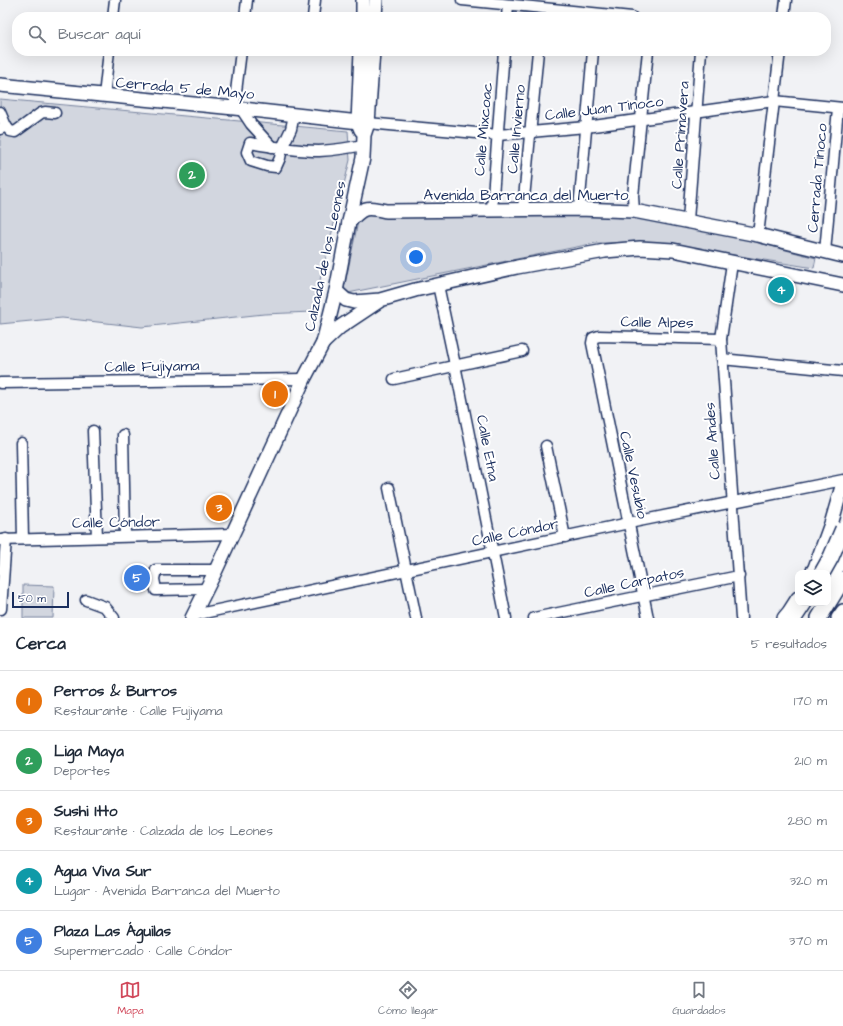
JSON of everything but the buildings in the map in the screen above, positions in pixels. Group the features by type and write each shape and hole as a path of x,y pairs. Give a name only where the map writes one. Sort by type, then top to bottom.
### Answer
{"highway":[{"path":"818,570 831,557 843,529"},
{"path":"819,570 843,555"},
{"path":"831,576 843,555"},
{"path":"819,618 843,578"},
{"path":"830,618 843,596"},
{"path":"794,618 802,606"},
{"path":"804,618 812,606"}],"main road":[{"path":"362,12 363,0"},
{"path":"375,12 376,0"},
{"path":"361,56 363,131"},
{"path":"363,131 371,56"},
{"name":"Cerrada 5 de Mayo","path":"0,86 237,108 294,115 363,131"},
{"name":"Calzada de los Leones","path":"193,616 233,534 304,379 323,343 336,291 363,158 363,131"},
{"path":"357,186 363,198 372,208"},
{"path":"349,222 360,210 372,208"},
{"name":"Avenida Barranca del Muerto","path":"372,208 386,211 579,209 634,211 758,234 843,256"},
{"path":"336,291 346,300 354,302 380,300 517,267 605,251 640,248 673,250 843,285"},
{"path":"323,343 340,327 380,300"},
{"path":"817,570 843,483"},
{"path":"784,618 795,603"},
{"path":"838,618 843,611"}],"street":[{"path":"114,12 115,0"},
{"path":"246,12 247,0"},
{"path":"314,12 315,0"},
{"path":"462,0 508,5 538,12"},
{"path":"785,12 786,0"},
{"path":"507,12 508,5"},
{"path":"104,96 108,56"},
{"path":"241,56 237,108 251,124 277,148 291,129 294,115"},
{"name":"Calle Mixcoac","path":"492,209 504,56"},
{"name":"Calle Invierno","path":"523,209 538,56"},
{"path":"579,209 593,56"},
{"path":"634,211 633,196 647,56"},
{"name":"Calle Primavera","path":"688,220 701,56"},
{"path":"758,234 779,56"},
{"name":"Calle Juan Tinoco","path":"277,148 319,151 363,131 498,135 586,127 774,101 840,108"},
{"name":"Cerrada Tinoco","path":"826,252 840,108"},
{"path":"0,112 3,127 15,132 41,113 55,113"},
{"name":"Calle Andes","path":"732,263 721,339 741,618"},
{"name":"Calle Etna","path":"438,285 456,365 506,618"},
{"name":"Calle Alpes","path":"593,338 599,336 721,339"},
{"name":"Calle Vesubio","path":"593,338 592,343 648,618"},
{"path":"394,379 522,350"},
{"path":"722,359 843,371"},
{"name":"Calle Fujiyama","path":"0,383 304,379"},
{"path":"93,431 97,537"},
{"path":"123,435 126,536"},
{"path":"21,443 22,539"},
{"path":"546,446 565,537"},
{"name":"Calle Cóndor","path":"193,616 629,523 843,480"},
{"path":"389,488 416,618"},
{"name":"Calle Cóndor","path":"3,540 233,534"},
{"path":"2,609 3,540"},
{"path":"206,589 156,590 154,579 156,570 216,570"},
{"name":"Calle Carpatos","path":"534,618 739,576"},
{"path":"86,600 105,607 114,618"}],"shaded area":[{"path":"0,99 348,131 350,160 312,312 264,314 142,327 62,318 0,324"},
{"path":"360,212 622,214 687,224 816,258 814,268 659,243 596,243 343,294"},
{"path":"23,585 54,586 53,618 23,618"}],"place":[{"name":"Liga Maya","path":"192,175"},
{"name":"Agua Viva Sur","path":"781,290"},
{"name":"Perros & Burros","path":"275,394"},
{"name":"Sushi Itto","path":"219,508"},
{"name":"Plaza Las Águilas","path":"137,578"}]}
